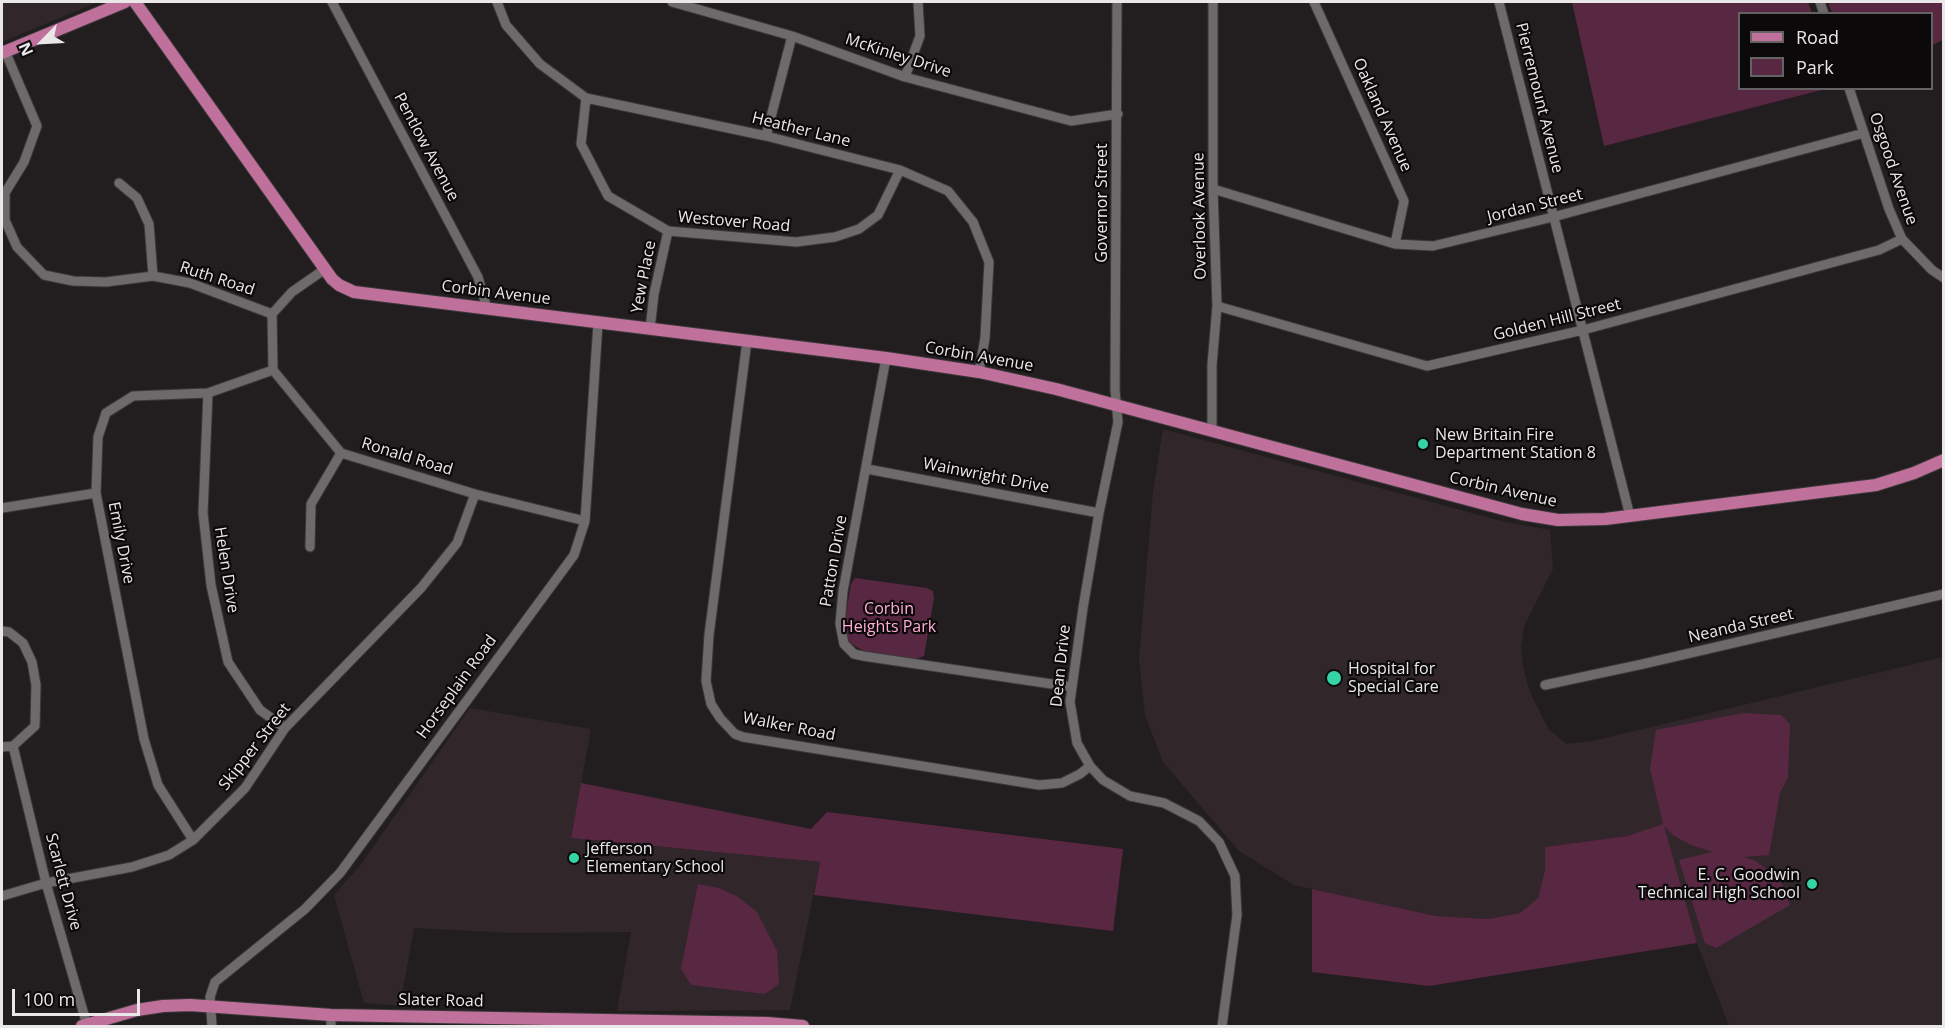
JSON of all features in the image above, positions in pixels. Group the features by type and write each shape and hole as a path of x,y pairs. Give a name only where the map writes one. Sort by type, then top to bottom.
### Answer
{"main road":[{"path":"4,52 125,2"},
{"name":"Corbin Avenue","path":"135,2 325,269 339,285 354,292 886,358 979,372 1056,388 1522,514 1558,520 1630,516 1876,485 1901,478 1944,460"},
{"name":"Slater Road","path":"84,1026 137,1010 163,1006 210,1006 331,1021 755,1023 803,1026"}],"street":[{"name":"Pentlow Avenue","path":"332,2 478,278 487,309"},
{"name":"Heather Lane","path":"497,2 506,25 540,64 586,98 766,136 900,170 948,191 973,222 988,262 985,338 979,372"},
{"name":"McKinley Drive","path":"672,2 792,36 906,77 1071,121 1118,114"},
{"path":"906,77 920,36 918,2"},
{"name":"Governor Street","path":"1117,2 1115,390 1117,405"},
{"name":"Overlook Avenue","path":"1212,430 1212,365 1217,306 1213,189 1213,2"},
{"name":"Oakland Avenue","path":"1314,2 1404,201 1395,244"},
{"name":"Pierremount Avenue","path":"1499,2 1630,516"},
{"path":"766,136 792,36"},
{"name":"Ruth Road","path":"4,52 37,126 24,162 5,193 6,220 17,247 44,275 73,281 106,282 153,276 190,283 272,314"},
{"name":"Osgood Avenue","path":"1850,90 1888,209 1902,239 1932,270 1944,278"},
{"name":"Westover Road","path":"586,98 581,144 608,196 668,231 796,242 835,237 859,230 878,215 900,170"},
{"name":"Jordan Street","path":"1213,189 1395,244 1433,246 1553,217 1864,133"},
{"path":"119,183 137,198 149,224 153,276"},
{"name":"Yew Place","path":"650,329 654,294 668,231"},
{"name":"Golden Hill Street","path":"1217,306 1427,366 1583,330 1879,250 1902,239"},
{"path":"273,370 272,314 292,291 325,269"},
{"name":"Horseplain Road","path":"210,1006 211,992 219,978 305,909 340,873 574,555 585,521 598,323"},
{"name":"Walker Road","path":"747,341 709,635 706,681 711,704 727,727 742,737 1039,785 1062,783 1090,766"},
{"name":"Patton Drive","path":"886,358 840,612 841,636 848,650 863,656 1072,687"},
{"name":"Emily Drive","path":"193,840 158,786 144,739 96,493 98,437 106,413 133,396 208,393 273,370"},
{"name":"Ronald Road","path":"273,370 341,453 475,494 585,521"},
{"name":"Helen Drive","path":"208,393 203,513 211,585 228,662 260,710 285,728"},
{"name":"Dean Drive","path":"1117,405 1118,422 1099,513 1072,687 1070,702 1073,729 1080,751 1103,780 1122,793 1164,803 1199,821 1219,842 1235,876 1237,915 1222,1026"},
{"path":"310,547 311,504 341,453"},
{"name":"Wainwright Drive","path":"867,469 1099,513"},
{"path":"2,508 96,493"},
{"name":"Skipper Street","path":"2,896 46,883 132,867 169,855 193,840 245,788 285,728 421,588 457,543 475,494"},
{"name":"Neanda Street","path":"1545,685 1944,594"},
{"path":"2,631 9,632 23,643 32,662 36,685 35,726 13,746 2,747"},
{"name":"Scarlett Drive","path":"13,746 84,1026"},
{"path":"210,1006 212,1026"}],"shaded area":[{"path":"2,2 98,2 2,42"},
{"name":"Hospital for Special Care","path":"1163,429 1505,522 1550,530 1553,569 1524,626 1521,647 1529,690 1549,730 1567,744 1593,741 1943,657 1943,1026 1729,1026 1697,943 1663,825 1627,836 1546,847 1545,870 1538,898 1520,913 1488,919 1436,916 1294,885 1239,851 1163,762 1145,715 1139,659 1153,492"},
{"name":"Jefferson Elementary School","path":"470,708 591,729 571,838 820,862 790,1010 617,1011 631,932 515,933 414,928 400,1006 364,1003 334,895 362,863"}],"green space":[{"path":"1572,2 1808,2 1812,12 1738,12 1738,90 1821,90 1604,146"},
{"path":"1828,2 1943,2 1943,40 1933,45 1933,12 1832,12"},
{"name":"Corbin Heights Park","path":"855,578 927,588 933,591 934,598 924,656 916,659 864,651 848,642 844,625 851,584"},
{"path":"1743,713 1781,715 1790,724 1788,777 1780,793 1769,855 1744,857 1756,861 1777,877 1790,905 1716,948 1705,943 1679,860 1712,852 1689,844 1673,835 1664,826 1697,943 1429,986 1312,972 1312,889 1436,916 1488,919 1520,913 1538,898 1545,870 1545,847 1627,836 1663,824 1650,769 1656,730"},
{"path":"581,783 811,829 827,812 1123,849 1113,931 814,895 820,862 571,838"},
{"path":"698,884 719,888 738,897 757,912 777,951 779,984 765,994 691,985 681,969"}],"place":[{"name":"New Britain Fire Department Station 8","path":"1423,444"},
{"name":"Hospital for Special Care","path":"1334,678"},
{"name":"Jefferson Elementary School","path":"574,858"},
{"name":"E. C. Goodwin Technical High School","path":"1812,884"}]}
